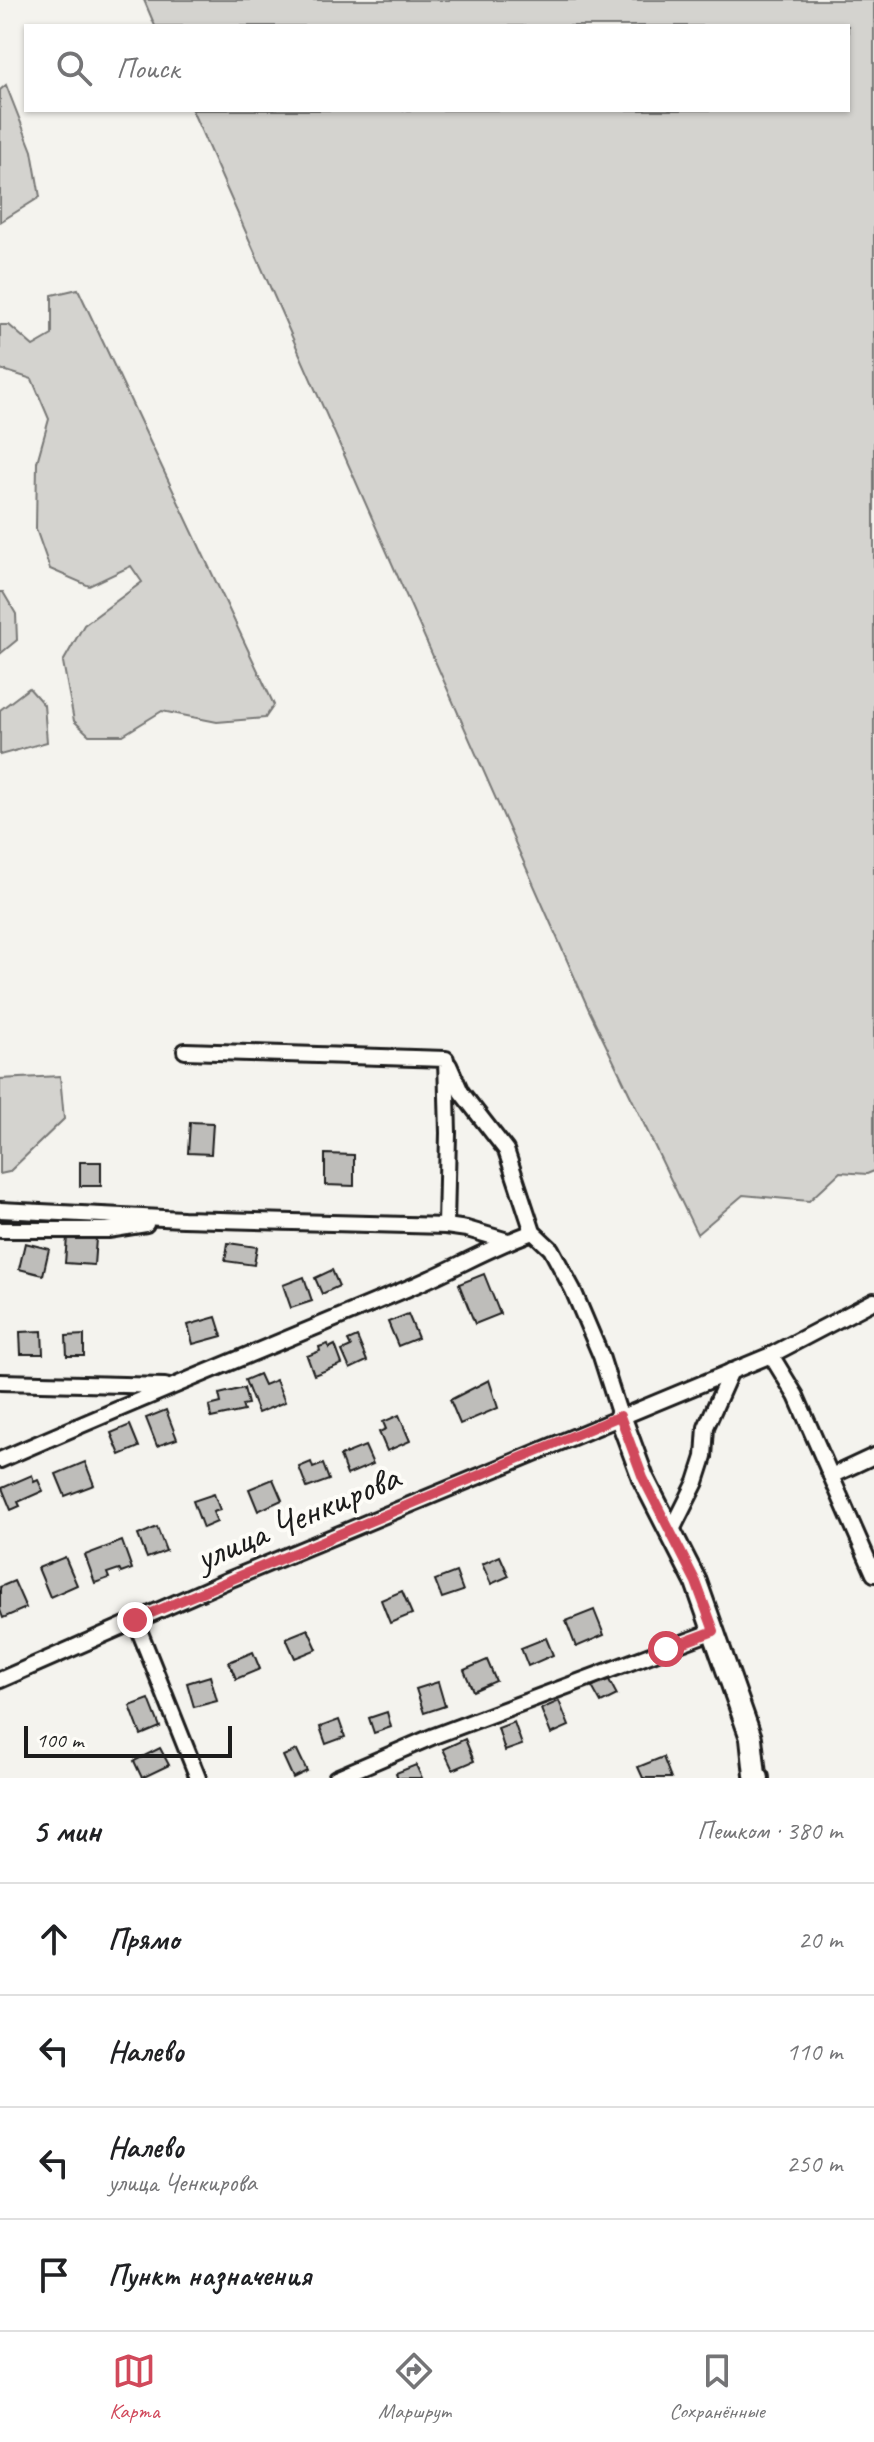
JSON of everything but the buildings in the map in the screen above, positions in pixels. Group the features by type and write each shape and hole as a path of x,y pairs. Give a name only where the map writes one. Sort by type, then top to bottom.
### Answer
{"street":[{"path":"185,1051 446,1059"},
{"path":"446,1059 446,1226"},
{"path":"446,1059 461,1092 506,1150 533,1232 551,1249 573,1290 601,1356 643,1478 696,1582 751,1738 753,1777"},
{"path":"0,1210 183,1219 446,1226 508,1241"},
{"path":"0,1230 108,1230 183,1219"},
{"path":"0,1460 169,1386 415,1286 533,1232"},
{"name":"улица Ченкирова","path":"0,1680 135,1620 771,1355 874,1301"},
{"path":"771,1355 796,1396 874,1574"},
{"path":"671,1532 696,1482 704,1457 706,1427 731,1371"},
{"path":"0,1382 169,1386"},
{"path":"831,1476 874,1456"},
{"path":"135,1620 198,1778"},
{"path":"336,1778 434,1736 714,1631"}],"shaded area":[{"path":"144,0 874,0 874,1171 867,1174 840,1172 809,1201 743,1195 697,1234 589,1010 193,112 850,112 850,24 154,24"},
{"path":"6,85 32,151 40,197 0,222 0,90"},
{"path":"78,289 274,705 265,718 217,722 162,711 123,735 89,735 74,721 63,662 84,625 142,582 131,566 89,586 50,569 36,529 37,462 49,419 32,379 0,369 0,325 9,325 33,346 52,335 52,295"},
{"path":"0,592 3,592 16,614 17,640 0,654"},
{"path":"29,688 44,705 47,742 0,755 0,710"},
{"path":"60,1076 64,1119 9,1172 0,1174 0,1079"}],"route":[{"path":"135,1620 620,1416 643,1478 696,1582 714,1631 666,1649"}]}
